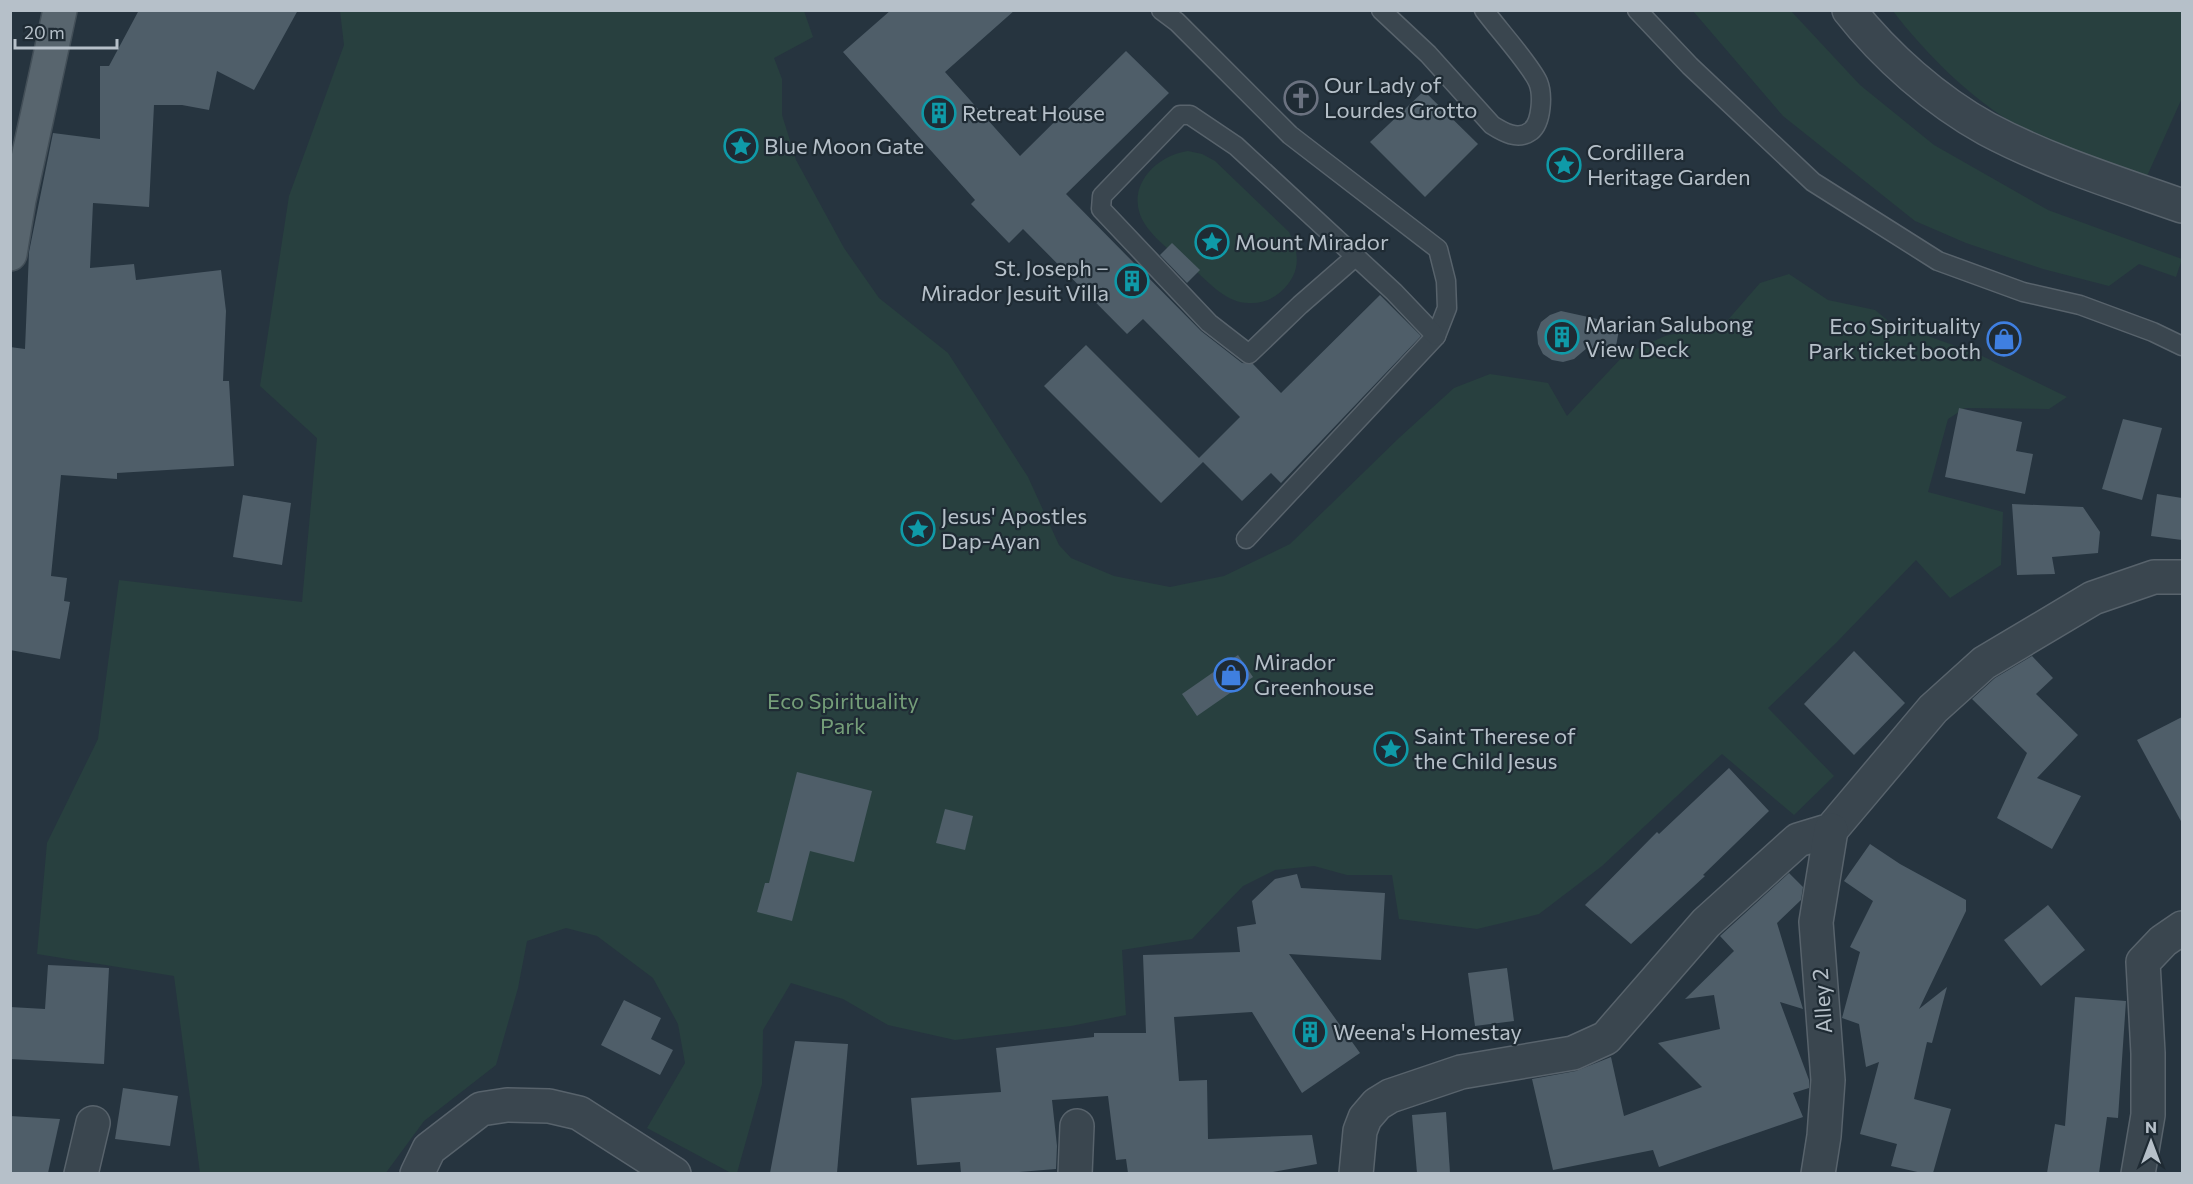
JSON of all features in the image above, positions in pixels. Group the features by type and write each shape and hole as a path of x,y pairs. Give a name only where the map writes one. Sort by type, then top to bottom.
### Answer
{"main road":[{"path":"10,254 19,200 60,10"}],"street":[{"path":"1849,10 1872,39 1921,83 1986,128 2070,166 2182,206"},
{"path":"1356,1173 1360,1131 1365,1118 1377,1104 1390,1096 1461,1072 1573,1053 1606,1038 1706,923 1798,840 1832,830 1933,709 1984,663 2093,598 2154,577 2182,577"},
{"name":"Alley 2","path":"1818,1173 1824,1136 1828,1080 1816,922 1832,830"},
{"path":"2138,1173 2148,1115 2148,1053 2143,962 2163,941 2182,928"},
{"path":"417,1173 429,1149 481,1109 507,1105 549,1106 579,1113 674,1173"},
{"path":"81,1173 93,1123"},
{"path":"1075,1173 1077,1126"}],"lane":[{"path":"1161,10 1177,22 1290,135 1438,249 1446,281 1447,308 1436,336 1246,539"},
{"path":"1382,10 1428,54 1492,125 1506,133 1520,136 1532,130 1538,120 1541,97 1538,81 1484,10"},
{"path":"1637,10 1690,66 1813,182 1938,261 2023,292 2080,305 2153,332 2182,346"},
{"path":"1355,257 1249,354 1209,323 1101,209 1102,196 1180,115 1190,115 1236,146 1394,292 1436,336"}],"green space":[{"name":"Eco Spirituality Park","path":"340,11 804,11 813,37 774,58 782,79 782,115 796,160 844,248 879,298 948,353 1028,477 1059,545 1071,558 1114,576 1170,587 1224,576 1290,544 1454,388 1490,374 1548,383 1567,416 1625,354 1665,336 1727,321 1760,283 1789,274 1828,300 1875,310 1902,332 1911,330 1978,354 2067,397 2049,409 1965,408 1948,419 1928,492 2003,512 2001,565 1950,598 1916,560 1836,643 1768,708 1834,776 1794,815 1722,754 1602,866 1539,914 1477,929 1399,919 1392,875 1347,875 1314,866 1275,870 1243,886 1192,939 1122,950 1126,1015 1071,1026 955,1040 888,1025 843,999 791,983 763,1030 762,1084 737,1173 731,1173 647,1128 685,1063 678,1024 653,978 597,936 566,928 527,941 518,988 496,1065 424,1121 385,1174 200,1173 174,976 37,954 47,843 98,739 119,580 302,602 317,438 260,386 289,196 344,45"},
{"path":"1693,11 1791,11 1860,85 1934,145 2048,210 2182,259 2176,277 2139,264 2109,286 2043,269 1966,243 1915,221 1783,116"},
{"path":"1893,11 2182,11 2182,98 2143,185 2049,142 2018,126 1983,103 1934,59"},
{"path":"1188,151 1202,154 1215,161 1289,232 1297,258 1295,272 1276,296 1261,302 1249,303 1226,296 1160,242 1141,218 1138,205 1143,180 1161,161"}],"building":[{"path":"139,10 298,10 254,90 217,71 209,110 182,105 154,105 149,207 93,203 90,268 134,264 136,280 221,270 226,311 223,381 229,381 234,466 117,473 117,479 61,475 51,576 67,578 64,601 70,602 60,659 10,650 10,347 25,349 29,252 53,133 100,139 100,66 109,66"},
{"name":"St. Joseph – Mirador Jesuit Villa","path":"891,10 1015,10 945,72 1020,156 1126,51 1169,93 1066,194 1201,331 1242,363 1253,364 1281,393 1380,295 1421,336 1281,483 1271,473 1242,501 1203,462 1161,503 1044,386 1086,345 1199,458 1240,417 1143,319 1127,334 1023,229 1009,243 971,204 975,200 843,52"},
{"path":"1424,91 1478,144 1425,197 1370,142"},
{"path":"1172,243 1200,270 1187,283 1160,255"},
{"name":"Marian Salubong View Deck","path":"1561,311 1620,324 1615,352 1587,348 1574,359 1563,362 1552,360 1543,354 1538,344 1537,332 1541,322"},
{"path":"1959,408 2022,422 2016,451 2033,454 2025,494 1945,477"},
{"path":"2123,419 2162,428 2142,500 2102,489"},
{"path":"2157,494 2182,498 2182,540 2151,536"},
{"path":"243,495 291,503 282,565 233,557"},
{"path":"2012,504 2083,507 2100,532 2098,553 2052,557 2055,574 2017,575"},
{"path":"1854,651 1905,703 1854,755 1804,704"},
{"path":"1238,655 1253,677 1197,716 1182,694"},
{"path":"2032,656 2053,678 2036,694 2078,735 2037,778 2081,796 2052,849 1997,818 2027,753 1972,699 1995,678"},
{"path":"2182,717 2182,823 2137,740"},
{"path":"1729,768 1769,811 1703,875 1705,876 1631,944 1585,905 1657,832 1659,834"},
{"path":"797,772 872,791 854,862 810,851 792,921 757,912 765,883 769,883"},
{"path":"945,809 973,816 965,850 936,843"},
{"path":"1870,844 1900,864 1966,900 1966,911 1919,1009 1947,987 1932,1043 1927,1042 1914,1099 1951,1109 1933,1173 1922,1173 1891,1166 1897,1144 1860,1134 1879,1062 1866,1067 1859,1024 1842,1018 1860,952 1850,947 1873,901 1844,881"},
{"path":"1789,873 1803,887 1801,900 1777,923 1803,1009 1780,1002 1809,1080 1809,1088 1793,1093 1803,1117 1659,1167 1653,1150 1553,1170 1532,1079 1576,1071 1611,1057 1624,1116 1702,1087 1658,1043 1720,1029 1714,995 1685,999 1734,951 1720,936"},
{"path":"1297,874 1301,888 1385,893 1381,960 1289,954 1360,1053 1302,1093 1252,1012 1174,1017 1179,1081 1207,1080 1208,1139 1312,1135 1317,1164 1267,1173 1128,1173 1126,1159 1116,1160 1108,1096 1052,1100 1057,1146 1056,1169 1007,1173 961,1173 960,1162 917,1165 911,1098 1001,1092 996,1048 1094,1037 1094,1033 1146,1033 1143,955 1240,952 1237,927 1256,924 1252,901 1275,879"},
{"path":"2048,905 2085,950 2041,986 2004,940"},
{"path":"48,965 109,968 104,1064 10,1059 10,1007 45,1009"},
{"path":"1507,968 1514,1021 1475,1026 1468,973"},
{"path":"2075,997 2126,1001 2118,1118 2107,1117 2099,1173 2047,1173 2055,1124 2065,1126"},
{"path":"624,1000 661,1018 651,1039 673,1050 660,1075 601,1045"},
{"path":"795,1041 848,1044 837,1173 770,1173"},
{"path":"123,1088 178,1096 170,1146 115,1139"},
{"path":"1446,1112 1450,1173 1417,1173 1412,1115"},
{"path":"10,1116 60,1119 48,1173 10,1173"}],"place":[{"name":"Our Lady of Lourdes Grotto","path":"1301,98"},
{"name":"Retreat House","path":"939,113"},
{"name":"Blue Moon Gate","path":"741,146"},
{"name":"Cordillera Heritage Garden","path":"1564,165"},
{"name":"Mount Mirador","path":"1212,242"},
{"name":"St. Joseph – Mirador Jesuit Villa","path":"1132,281"},
{"name":"Marian Salubong View Deck","path":"1562,337"},
{"name":"Eco Spirituality Park ticket booth","path":"2004,339"},
{"name":"Jesus' Apostles Dap-Ayan","path":"918,529"},
{"name":"Mirador Greenhouse","path":"1231,675"},
{"name":"Saint Therese of the Child Jesus","path":"1391,749"},
{"name":"Weena's Homestay","path":"1310,1032"}]}
